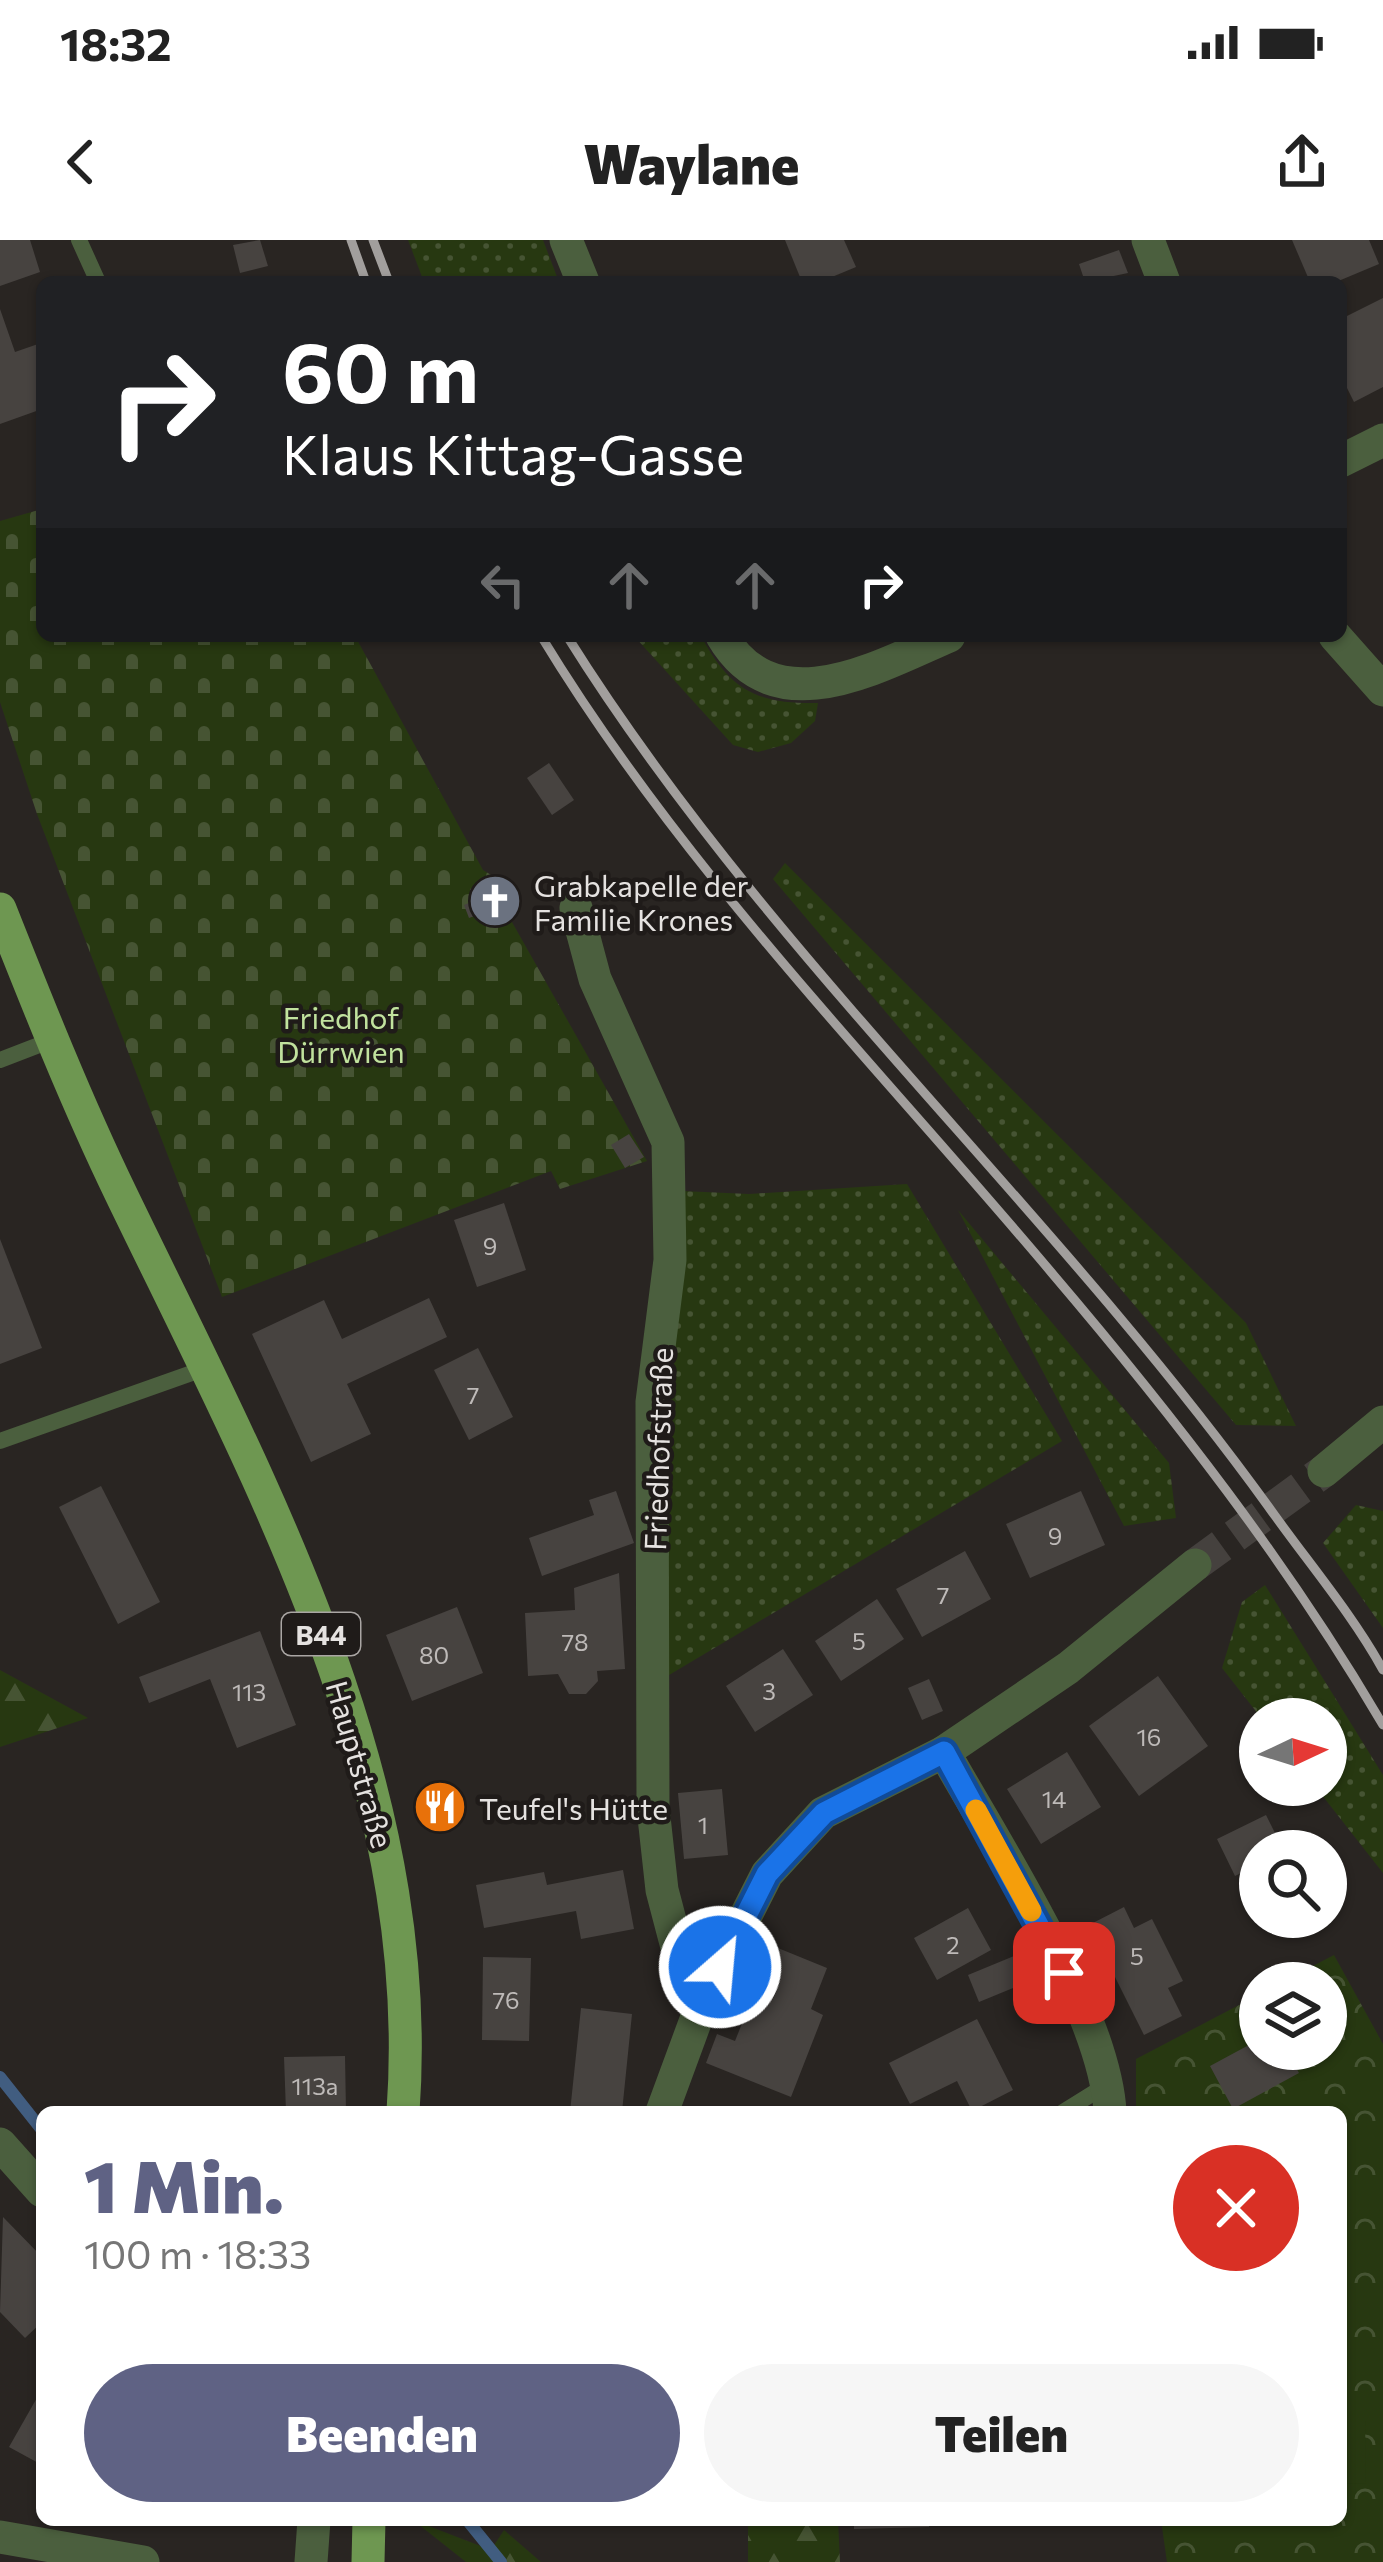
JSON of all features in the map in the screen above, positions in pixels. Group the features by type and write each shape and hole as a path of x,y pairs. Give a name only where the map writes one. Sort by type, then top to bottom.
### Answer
{"main road":[{"name":"Hauptstraße","path":"0,909 52,1040 297,1564 362,1748 399,1908 403,2106"},
{"path":"368,2562 369,2526"}],"street":[{"path":"566,240 581,276"},
{"path":"1148,240 1162,276"},
{"path":"1347,457 1383,440"},
{"path":"727,642 749,669 790,685 847,680 935,642"},
{"path":"1340,642 1383,690"},
{"name":"Friedhofstraße","path":"576,908 595,980 668,1142 670,1260 652,1402 653,1808 662,1890 678,1951 704,1999"},
{"path":"1324,1471 1383,1422"},
{"path":"664,2106 704,1999 767,1874 824,1813 944,1752 1068,1668 1195,1565"},
{"path":"944,1752 1082,2008 1109,2098"},
{"path":"0,2144 36,2184"},
{"path":"311,2562 314,2526"},
{"path":"5,2533 143,2562"}],"lane":[{"path":"79,240 95,276"},
{"path":"0,1060 52,1040"},
{"path":"0,1441 206,1368"}],"green space":[{"path":"408,240 543,240 557,276 422,276"},
{"name":"Friedhof Dürrwien","path":"36,511 36,642 358,642 483,870 514,889 514,912 508,915 647,1161 560,1189 551,1171 222,1297 37,814 0,702 0,521"},
{"path":"639,642 705,642 723,669 747,690 778,701 818,703 815,721 791,743 758,752 733,745"},
{"path":"785,863 1246,1323 1296,1426 1236,1425 773,879"},
{"path":"907,1184 1062,1441 654,1684 652,1402 682,1191 749,1194"},
{"path":"958,1210 1169,1463 1176,1518 1124,1526"},
{"path":"1356,1505 1383,1511 1383,1628 1323,1543"},
{"path":"1265,1585 1335,1698 1246,1698 1222,1668 1242,1602"},
{"path":"0,1670 88,1718 0,1747"},
{"path":"1347,1717 1383,1775 1383,1873 1330,1806 1347,1806"},
{"path":"1347,1979 1383,2044 1383,2562 1167,2562 1162,2526 1347,2526 1347,2106 1136,2106 1136,2059 1239,2005 1239,2070 1347,2070"},
{"path":"1347,2420 1365,2420 1366,2483 1347,2484"},
{"path":"421,2526 491,2550 504,2530 541,2562 466,2562"},
{"path":"748,2526 838,2526 840,2562 748,2562"}],"building":[{"path":"0,240 30,240 40,272 0,286"},
{"path":"260,240 268,266 240,273 233,245"},
{"path":"785,240 844,240 856,267 834,276 800,276"},
{"path":"1292,240 1369,240 1379,264 1347,277 1307,276"},
{"path":"1119,250 1128,273 1083,276 1079,264"},
{"path":"1383,298 1383,387 1354,402 1347,388 1347,316"},
{"path":"0,309 15,352 36,345 36,411 0,424"},
{"path":"549,763 574,800 552,815 527,778"},
{"name":"Grabkapelle der Familie Krones","path":"502,877 516,894 514,912 483,924 480,914 469,918 464,905 474,901 470,889"},
{"path":"629,1134 644,1157 625,1168 611,1145"},
{"path":"504,1203 526,1270 477,1287 454,1220"},
{"path":"0,1239 42,1348 0,1364"},
{"path":"429,1298 447,1337 347,1384 371,1434 311,1462 252,1334 324,1300 342,1339"},
{"path":"478,1348 513,1417 469,1440 434,1370"},
{"path":"101,1486 160,1602 118,1624 59,1507"},
{"path":"616,1491 634,1543 542,1576 529,1538 594,1515 589,1500"},
{"path":"1081,1491 1105,1545 1030,1578 1006,1524"},
{"path":"965,1551 991,1599 922,1637 896,1589"},
{"path":"619,1573 625,1669 597,1671 598,1681 586,1694 569,1694 558,1674 528,1676 525,1613 575,1610 574,1588"},
{"path":"877,1599 904,1639 841,1681 815,1641"},
{"path":"457,1607 483,1673 412,1701 386,1635"},
{"path":"260,1631 296,1725 237,1748 210,1679 149,1703 139,1677"},
{"path":"783,1649 813,1695 755,1732 726,1686"},
{"path":"1158,1676 1208,1746 1139,1796 1089,1726"},
{"path":"929,1679 943,1711 922,1720 908,1688"},
{"path":"1067,1752 1101,1807 1041,1844 1007,1789"},
{"path":"722,1789 728,1855 684,1859 678,1793"},
{"path":"1266,1815 1274,1830 1239,1830 1239,1874 1235,1876 1217,1839"},
{"path":"623,1870 634,1929 581,1939 576,1911 484,1928 476,1885 544,1872 547,1885"},
{"path":"1124,1907 1134,1928 1152,1919 1183,1981 1168,1988 1182,2016 1144,2035 1089,1925"},
{"path":"968,1908 991,1950 937,1980 914,1938"},
{"path":"773,1946 827,1968 811,2009 823,2015 791,2097 706,2063 717,2034 735,2041"},
{"path":"1014,1956 1025,1983 979,2002 968,1975"},
{"path":"483,1957 531,1958 529,2041 482,2040"},
{"path":"581,2008 632,2014 623,2106 571,2106"},
{"path":"977,2019 1013,2090 982,2106 970,2106 957,2081 910,2104 889,2063"},
{"path":"1239,2050 1239,2070 1299,2073 1238,2106 1231,2106 1210,2066"},
{"path":"345,2056 346,2106 286,2106 284,2057"},
{"path":"3,2217 36,2251 36,2328 25,2338 0,2312"},
{"path":"36,2400 36,2462 9,2447"},
{"path":"854,2526 929,2526 929,2527"}],"waterway":[{"path":"0,2077 36,2122"},
{"path":"472,2526 501,2562"}],"tunnel":[{"path":"1195,1565 1324,1471"}],"railway":[{"path":"351,240 364,276"},
{"path":"373,240 387,276"},
{"path":"545,642 656,805 719,885 1051,1272 1184,1435 1308,1606 1383,1725"},
{"path":"571,642 645,752 729,863 1183,1395 1343,1607 1383,1670"}],"slow traffic":[{"path":"976,1810 1031,1911"}],"place":[{"name":"Grabkapelle der Familie Krones","path":"495,901"},
{"name":"Teufel's Hütte","path":"440,1807"}],"route":[{"path":"720,1967 767,1874 824,1813 944,1752 1064,1973"}]}
